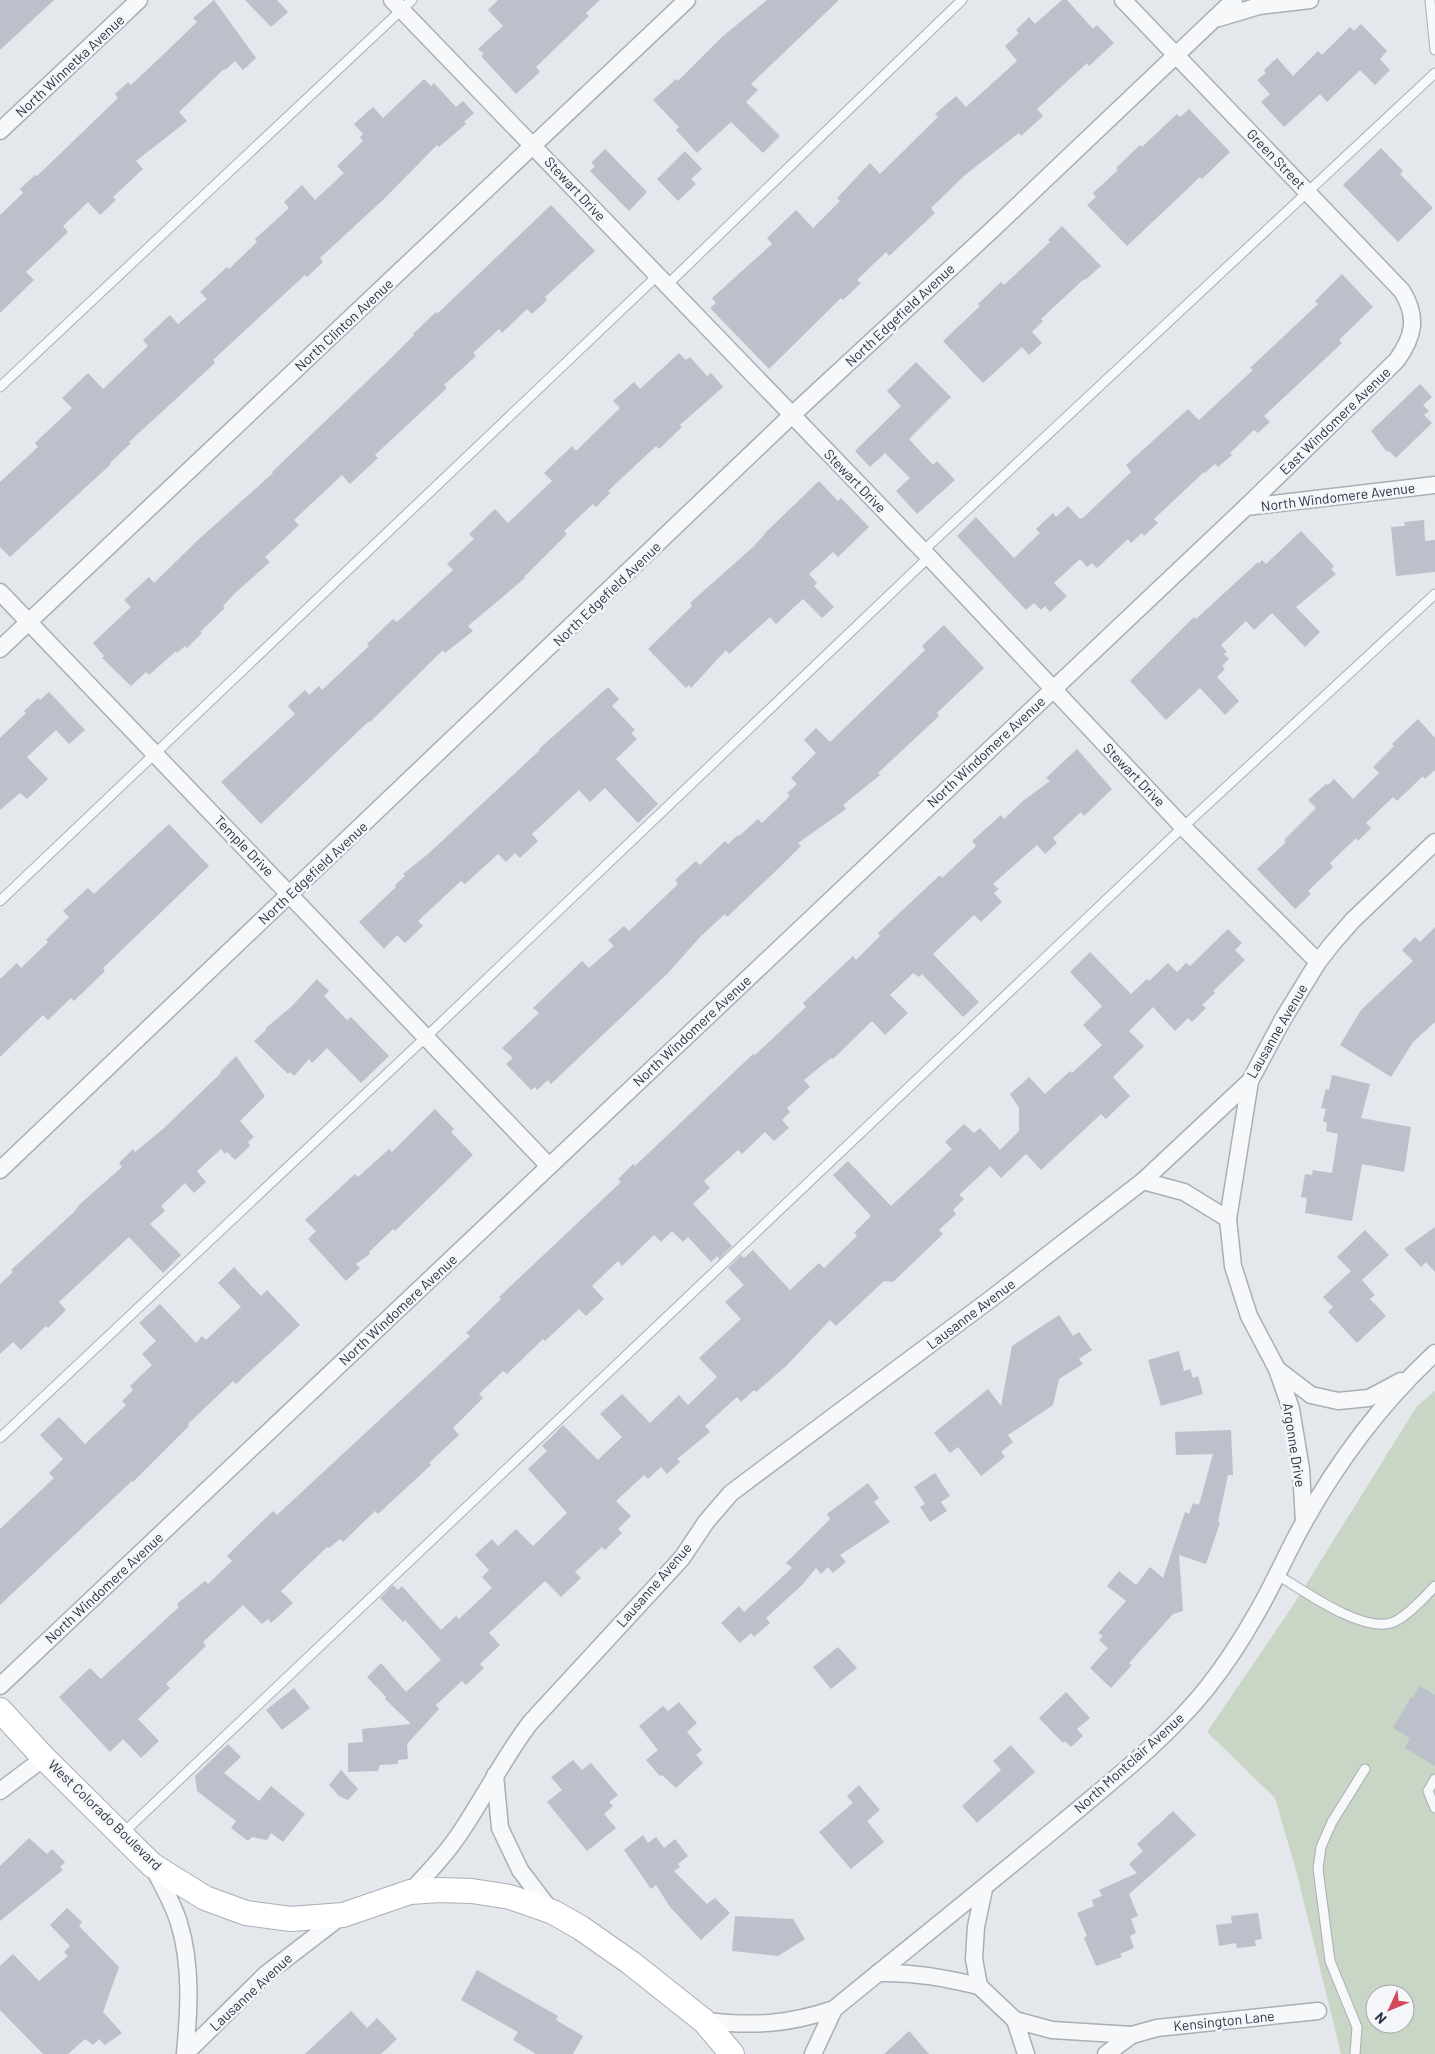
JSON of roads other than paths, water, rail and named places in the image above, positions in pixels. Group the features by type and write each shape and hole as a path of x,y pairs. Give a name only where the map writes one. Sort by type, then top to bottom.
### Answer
{"street":[{"name":"North Winnetka Avenue","path":"0,131 139,0"},
{"name":"North Clinton Avenue","path":"0,649 687,0"},
{"name":"Green Street","path":"1123,0 1402,291 1411,305 1412,327"},
{"name":"North Edgefield Avenue","path":"0,1170 792,416 1234,0"},
{"name":"North Edgefield Avenue","path":"1214,19 1259,6 1310,0"},
{"name":"Stewart Drive","path":"402,3 533,145 926,554 1183,827 1318,962"},
{"name":"East Windomere Avenue","path":"1246,507 1397,360 1408,345 1412,327"},
{"name":"North Windomere Avenue","path":"0,1686 1246,507 1435,485"},
{"name":"Temple Drive","path":"0,592 549,1166"},
{"name":"Lausanne Avenue","path":"410,1892 439,1861 464,1829 495,1775 530,1723 682,1558 706,1522 731,1493 992,1298 1143,1181 1250,1081 1283,1019 1318,962 1353,920 1435,842"},
{"name":"Argonne Drive","path":"1250,1081 1228,1219 1233,1266 1246,1308 1278,1369 1291,1408 1301,1469 1304,1522"},
{"path":"1143,1181 1184,1192 1228,1219"},
{"name":"North Montclair Avenue","path":"704,2021 737,2025 772,2024 805,2018 834,2009 984,1889 1123,1772 1171,1728 1206,1689 1234,1651 1256,1614 1304,1522 1356,1440 1409,1377 1435,1353"},
{"name":"Argonne Drive","path":"1278,1369 1311,1395 1338,1401 1369,1398 1409,1377"},
{"name":"West Colorado Boulevard","path":"0,1710 44,1758 152,1864 205,1898 246,1913 291,1919 343,1914 410,1892 440,1890 472,1891 510,1897 553,1912 582,1928 631,1963 704,2021 732,2054"},
{"path":"0,1790 44,1758"},
{"path":"495,1775 500,1828 520,1870 553,1912"},
{"path":"152,1864 170,1900 179,1924 188,1968 188,2022 185,2054"},
{"path":"979,1986 974,1959 976,1926 984,1889"},
{"name":"Lausanne Avenue","path":"185,2054 266,1974 343,1914"},
{"name":"Kensington Lane","path":"878,1973 908,1972 938,1976 979,1986 1015,2020 1052,2030 1132,2035 1157,2028 1318,2010"},
{"path":"812,2054 834,2009"},
{"name":"Kensington Lane","path":"1015,2020 1026,2054"},
{"name":"Kensington Lane","path":"1106,2054 1132,2035"}],"lane":[{"path":"0,901 962,0"},
{"path":"1430,0 1435,50"},
{"path":"0,387 402,3"},
{"path":"0,1438 426,1037 926,554 1435,73"},
{"path":"122,1834 1183,827 1435,594"},
{"path":"1276,1574 1350,1618 1372,1623 1391,1623 1415,1607 1434,1589"},
{"path":"1355,2054 1357,2027 1330,1960 1318,1869 1321,1847 1332,1822 1365,1769"},
{"path":"1435,1779 1428,1791 1435,1808"}]}
